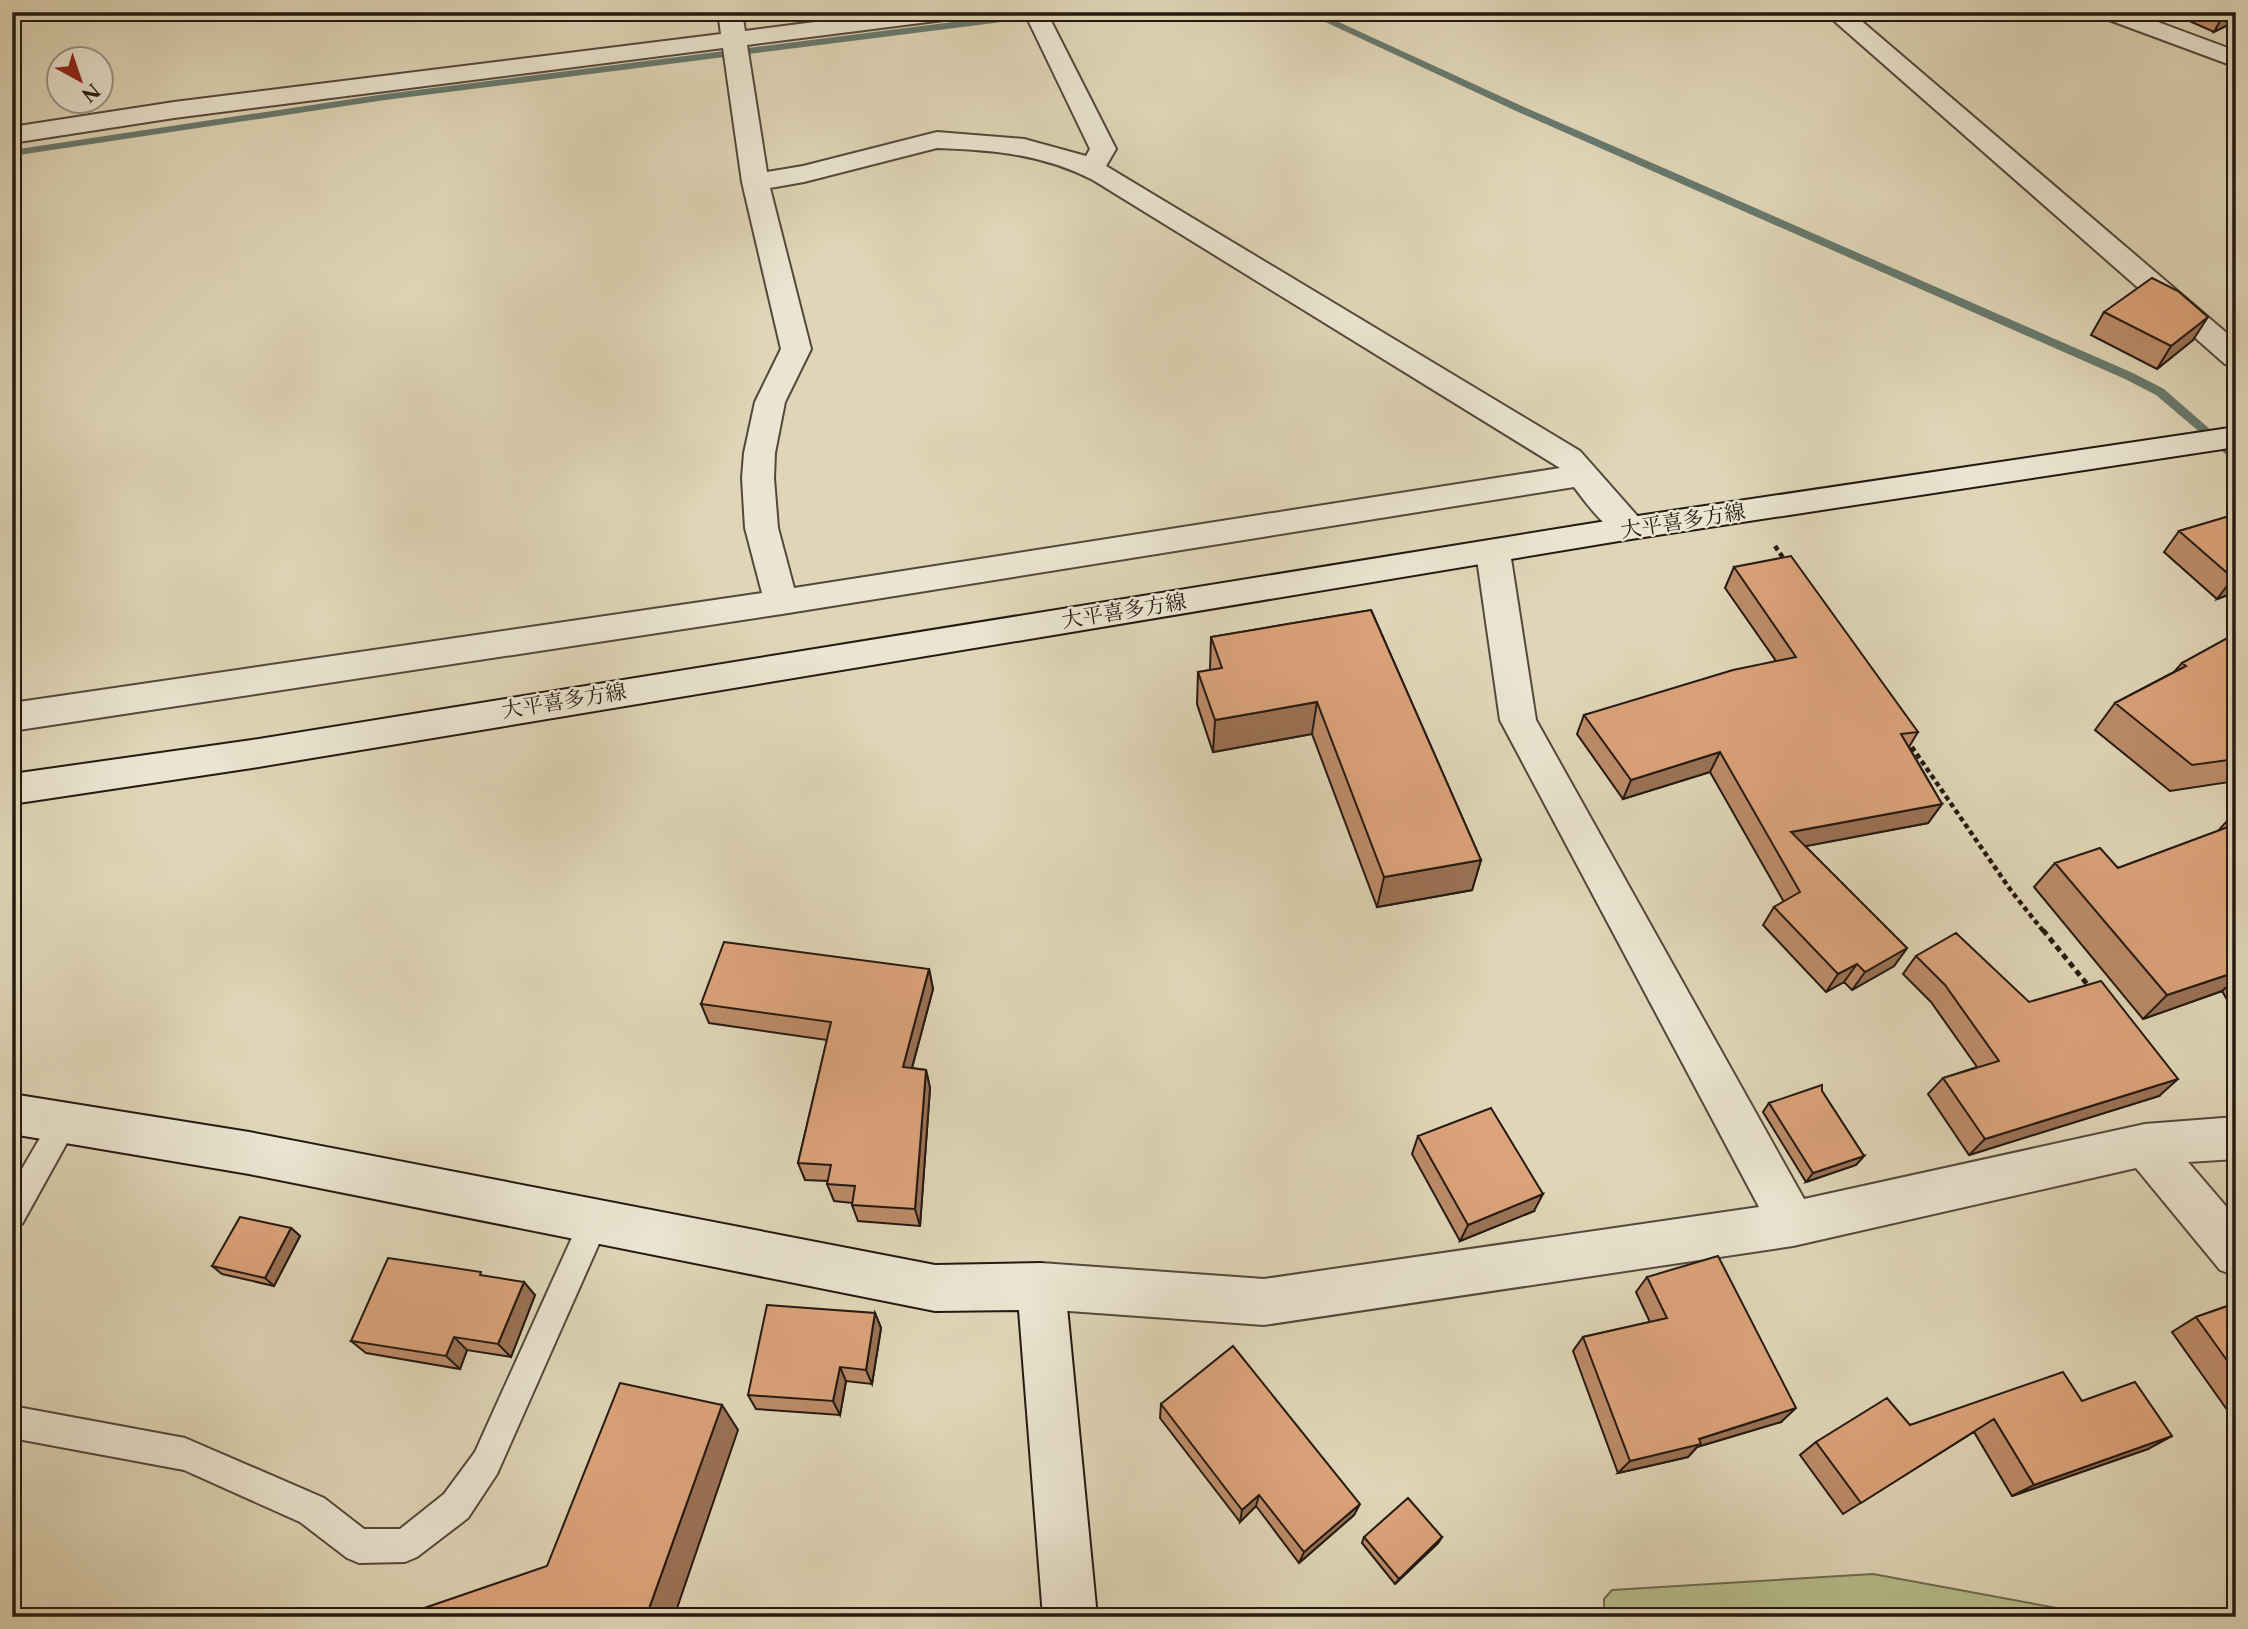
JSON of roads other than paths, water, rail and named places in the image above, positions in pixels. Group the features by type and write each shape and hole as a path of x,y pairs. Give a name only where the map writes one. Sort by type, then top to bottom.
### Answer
{"street":[{"path":"730,12 755,182 796,349 771,400 757,492 763,548 782,602"},
{"path":"12,135 174,110 952,12"},
{"path":"1836,12 2236,357"},
{"path":"2109,12 2236,60"},
{"path":"1040,20 1103,149 1091,169"},
{"path":"755,182 804,174 937,140 1024,148 1072,159 1569,458 1597,494 1631,528"},
{"name":"大平喜多方線","path":"12,789 252,754 804,661 1631,528 2236,437"},
{"path":"12,717 782,602 1583,475"},
{"path":"1493,552 1518,720 1793,1224"},
{"path":"12,1114 249,1153 935,1288 1041,1286 1264,1302 1793,1224 2145,1145 2236,1138"},
{"path":"2145,1145 2236,1254"},
{"path":"1041,1286 1070,1617"}],"lane":[{"path":"12,1214 64,1123"},
{"path":"12,1422 185,1454 312,1510 359,1546 405,1545 456,1506 486,1464 594,1221"}],"waterway":[{"path":"12,153 385,97 1057,12"},
{"path":"1309,12 1520,109 2129,376 2160,392 2236,459"}]}
